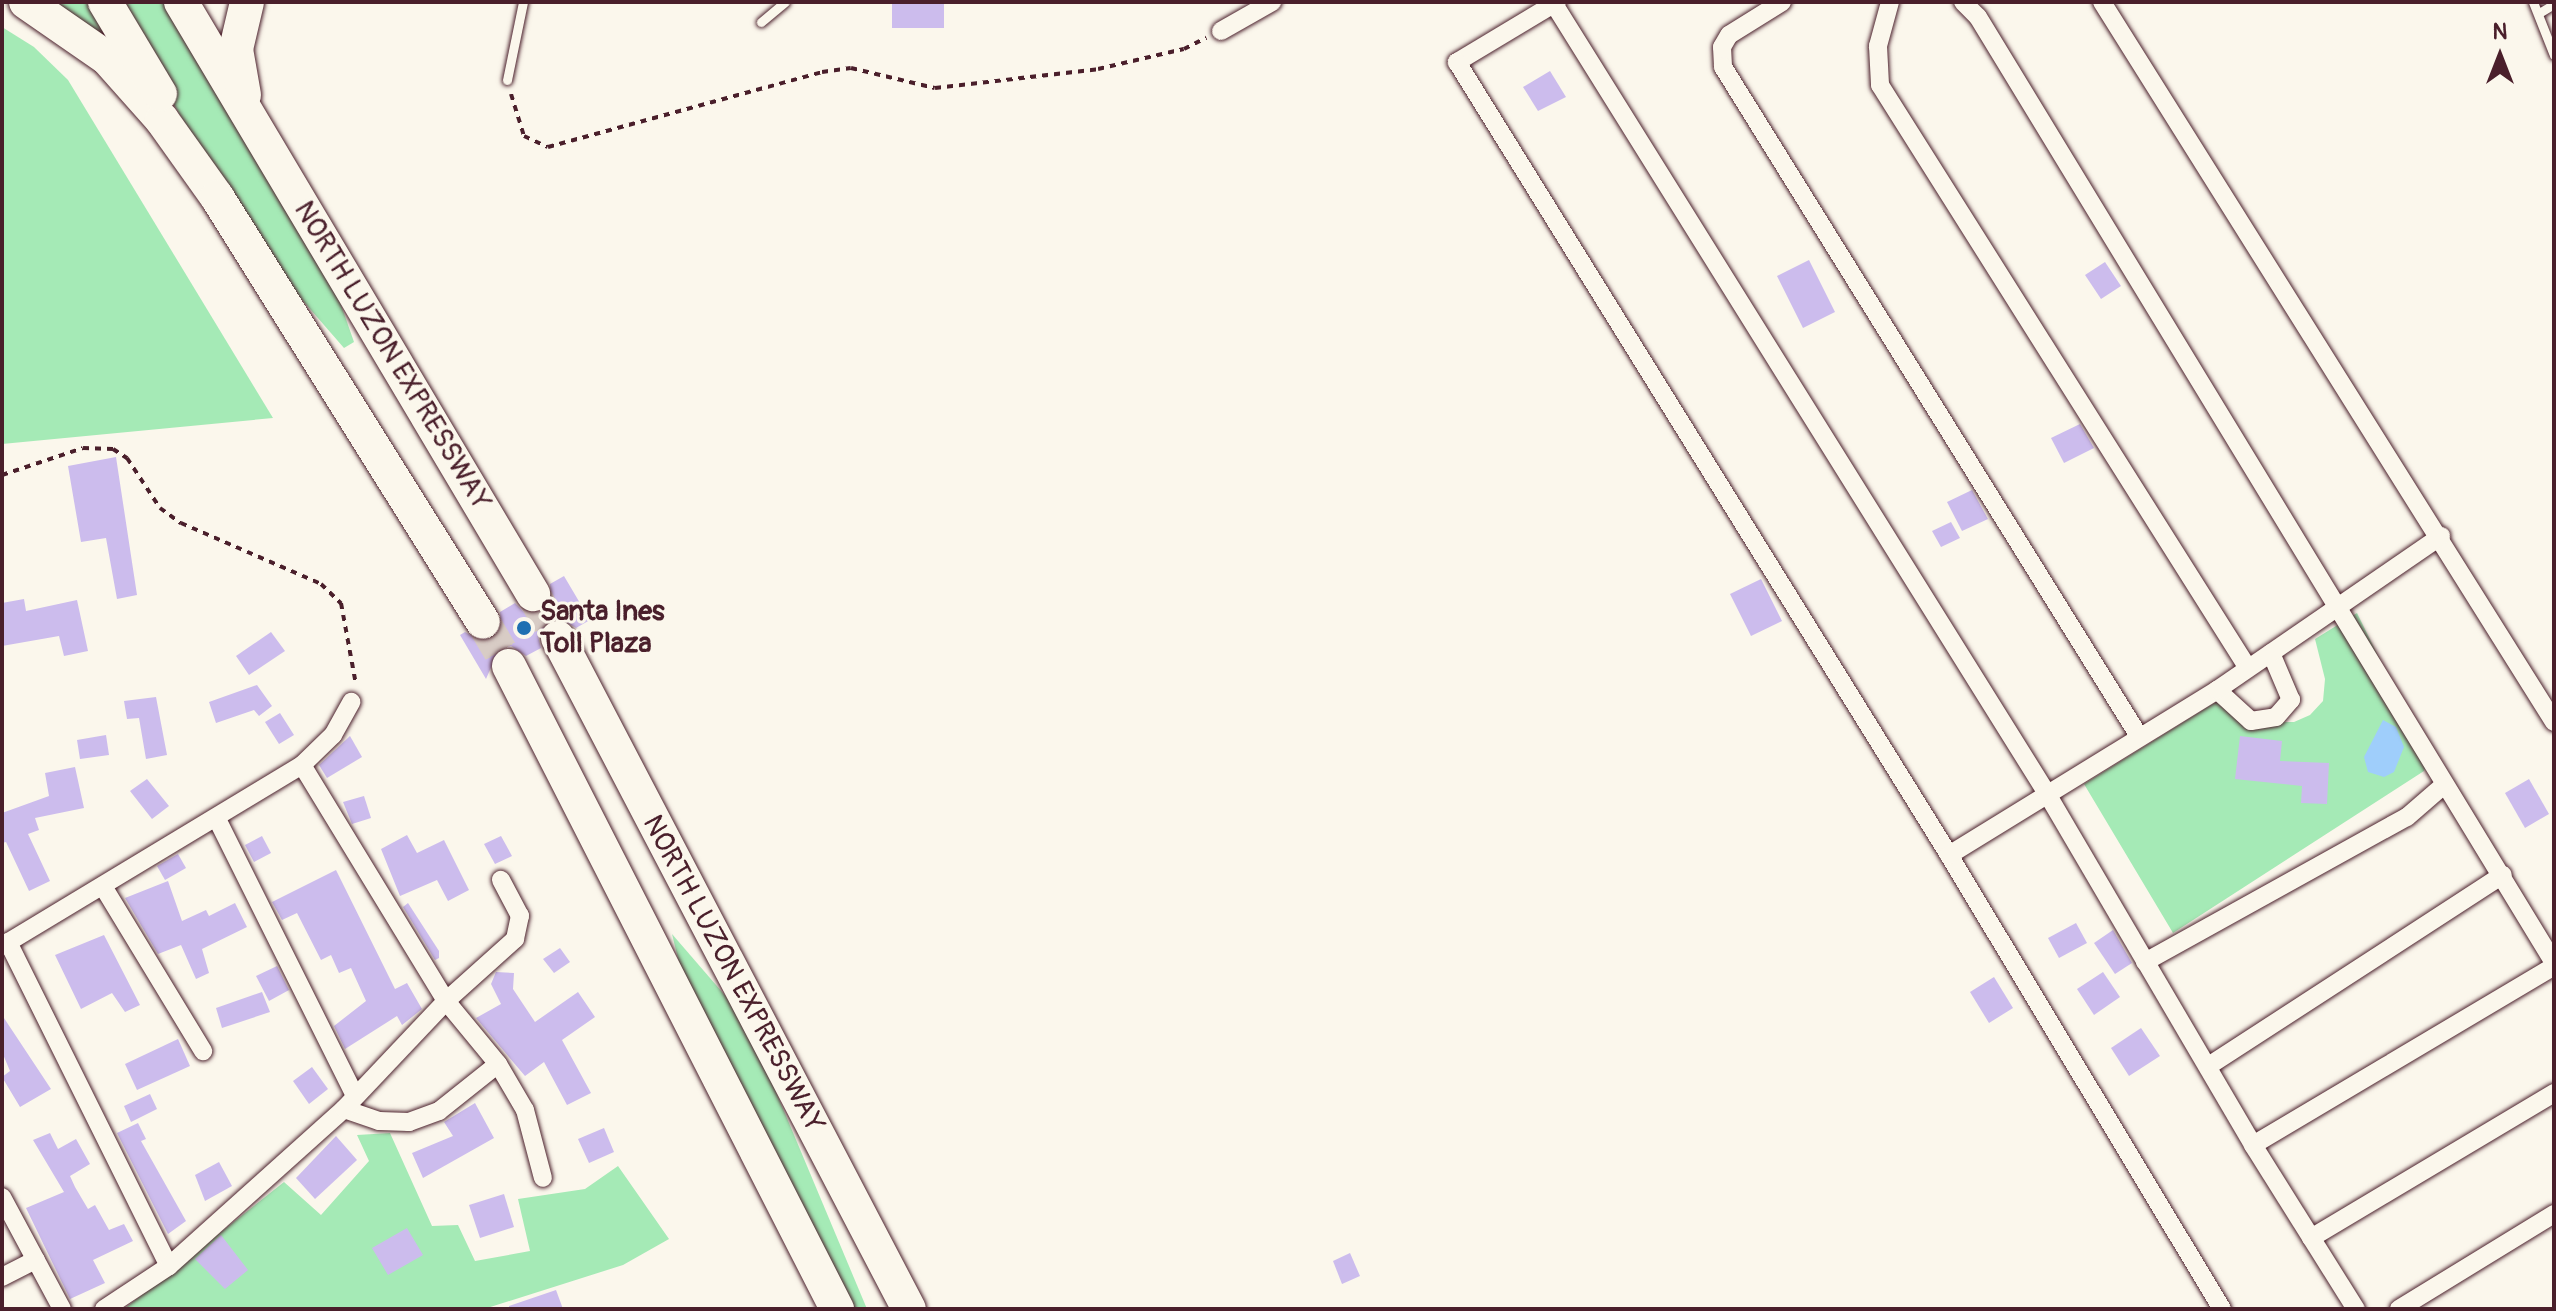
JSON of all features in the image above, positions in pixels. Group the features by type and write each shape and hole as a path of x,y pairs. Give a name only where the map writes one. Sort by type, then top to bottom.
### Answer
{"highway":[{"path":"26,2 79,34 139,90 217,197"},
{"path":"105,2 217,197"},
{"name":"NORTH LUZON EXPRESSWAY","path":"181,2 533,594"},
{"path":"247,2 236,49 251,118"},
{"name":"NORTH LUZON EXPRESSWAY","path":"217,197 483,622"},
{"name":"NORTH LUZON EXPRESSWAY","path":"558,638 909,1309"},
{"name":"NORTH LUZON EXPRESSWAY","path":"509,666 837,1309"}],"street":[{"path":"1221,31 1272,2"},
{"path":"1782,2 1729,35 1722,47 1723,67 2139,736"},
{"path":"1890,2 1878,46 1880,85 2246,665"},
{"path":"1963,2 1987,30 2444,785 2503,875 2554,964 2253,1145"},
{"path":"2102,2 2441,536 2554,722"},
{"path":"2222,1309 1949,855 1457,62 1556,3 2046,792 2145,962 2210,1065 2253,1145 2356,1309"},
{"path":"1949,855 2046,792 2217,690 2246,665 2271,653 2337,604 2441,536"},
{"path":"2217,690 2251,721 2276,717 2291,700 2271,653"},
{"path":"169,1266 5,944 104,888 302,765 333,735 351,702"},
{"path":"302,765 446,1001 498,1064 525,1110 543,1178"},
{"path":"2145,962 2407,817 2444,785"},
{"path":"217,819 350,1102 379,1121 409,1122 439,1111 498,1064"},
{"path":"2210,1065 2503,875"},
{"path":"104,1309 169,1266 350,1102 520,929 520,916 501,880"},
{"path":"104,888 203,1051"},
{"path":"2311,1238 2554,1093"},
{"path":"2,1197 62,1309"},
{"path":"2399,1309 2554,1214"},
{"path":"2,1277 36,1260"}],"lane":[{"path":"507,80 523,2"},
{"path":"761,22 785,2"},
{"path":"2533,2 2554,55"},
{"path":"2539,13 2554,4"}],"path":[{"path":"507,80 524,136 548,147 822,72 851,68 935,88 1003,82 1153,58 1221,31"},
{"path":"2,475 83,448 113,449 127,458 160,508 181,523 321,584 341,603 356,665 351,702"}],"green space":[{"path":"41,2 89,2 125,65"},
{"path":"113,2 163,2 333,282 354,342 344,348 263,255"},
{"path":"2,27 34,47 68,80 273,418 2,444"},
{"path":"2357,613 2429,759 2424,771 2173,933 2084,784 2224,697 2271,722 2294,722 2310,715 2323,701 2325,679 2315,639"},
{"path":"672,934 729,1000 768,1073 867,1309 848,1309 693,1020"},
{"path":"390,1133 432,1226 458,1225 475,1261 530,1251 518,1199 585,1189 618,1166 669,1239 623,1265 484,1309 124,1309 284,1182 321,1215 369,1161 357,1135"}],"water":[{"path":"2383,720 2396,727 2404,747 2394,772 2384,777 2368,772 2364,757"}],"building":[{"path":"892,2 944,2 944,28 892,28"},
{"path":"1550,71 1566,97 1538,111 1523,87"},
{"path":"1809,260 1835,312 1803,328 1777,276"},
{"path":"2105,262 2121,286 2101,299 2085,275"},
{"path":"2080,424 2094,448 2064,463 2051,438"},
{"path":"116,457 137,595 117,599 106,538 81,542 68,466"},
{"path":"1972,490 1988,519 1962,531 1947,502"},
{"path":"1951,522 1960,538 1941,547 1932,531"},
{"name":"Santa Ines Toll Plaza","path":"564,576 590,620 576,628 560,618 548,621 538,636 541,648 526,656 511,646 499,649 486,679 460,635 465,632 483,642 493,639 501,631 500,612 515,603 524,612 542,612 551,603 550,584"},
{"path":"1761,579 1782,621 1751,636 1730,594"},
{"path":"24,599 26,611 77,600 88,651 64,656 59,636 2,646 2,603"},
{"path":"271,632 285,651 249,675 236,656"},
{"path":"257,685 272,706 259,716 254,710 216,723 209,702"},
{"path":"156,697 167,755 146,759 139,718 127,719 124,701"},
{"path":"280,713 294,735 279,744 265,722"},
{"path":"106,735 109,755 80,759 77,740"},
{"path":"350,736 362,757 327,778 319,765"},
{"path":"2240,736 2282,741 2280,761 2329,763 2327,804 2301,803 2302,786 2235,779"},
{"path":"75,767 84,808 35,818 39,830 28,834 50,881 29,891 6,842 2,843 2,813 49,796 45,773"},
{"path":"147,779 169,806 152,819 130,791"},
{"path":"2529,779 2549,814 2525,828 2505,793"},
{"path":"364,796 371,818 352,824 343,802"},
{"path":"407,835 417,853 444,840 469,890 448,901 437,880 400,896 381,849"},
{"path":"262,836 271,853 254,862 245,845"},
{"path":"501,836 512,856 495,864 484,844"},
{"path":"178,854 186,868 165,880 157,866"},
{"path":"336,870 395,989 407,983 422,1009 402,1025 397,1016 345,1049 334,1026 366,1001 351,968 339,973 331,955 321,960 297,913 282,920 272,902"},
{"path":"168,881 182,921 206,910 209,916 235,903 247,927 202,949 209,973 196,979 181,945 158,954 125,898"},
{"path":"408,903 439,951 439,958 435,960 403,907"},
{"path":"2076,923 2087,943 2059,958 2048,938"},
{"path":"2113,930 2132,963 2115,974 2094,943"},
{"path":"104,935 140,1005 125,1012 112,993 81,1009 55,955"},
{"path":"560,948 570,962 554,973 543,959"},
{"path":"277,966 289,990 269,1001 256,976"},
{"path":"496,972 514,973 513,989 535,1022 578,992 595,1017 562,1040 591,1093 567,1105 544,1062 525,1076 476,1018 501,1004 491,984"},
{"path":"2103,972 2120,997 2094,1015 2077,989"},
{"path":"1994,977 2013,1008 1989,1023 1970,992"},
{"path":"262,992 270,1012 222,1028 216,1008"},
{"path":"2,1015 51,1089 20,1107 2,1077 10,1071 2,1052"},
{"path":"2141,1028 2160,1056 2129,1076 2111,1048"},
{"path":"178,1039 190,1066 137,1090 125,1064"},
{"path":"312,1067 328,1089 309,1104 293,1081"},
{"path":"150,1094 157,1109 131,1122 124,1106"},
{"path":"475,1103 494,1138 423,1178 412,1153 453,1136 444,1122"},
{"path":"138,1123 146,1139 141,1141 186,1221 168,1234 117,1133"},
{"path":"604,1128 614,1152 589,1163 578,1139"},
{"path":"50,1133 58,1149 76,1139 90,1164 70,1176 75,1187 88,1209 95,1205 109,1230 124,1224 133,1241 93,1260 105,1283 70,1299 26,1208 64,1192 33,1140"},
{"path":"336,1136 357,1160 315,1199 296,1178"},
{"path":"219,1162 232,1186 205,1201 195,1175"},
{"path":"504,1194 514,1227 480,1238 469,1205"},
{"path":"407,1228 423,1255 388,1275 372,1248"},
{"path":"221,1235 248,1270 225,1289 195,1259"},
{"path":"1350,1253 1360,1276 1342,1284 1333,1261"},
{"path":"556,1290 563,1309 509,1309 509,1306"}],"tunnel":[{"path":"533,594 558,638"},
{"path":"483,622 509,666"}],"place":[{"name":"Santa Ines Toll Plaza","path":"524,628"}]}
